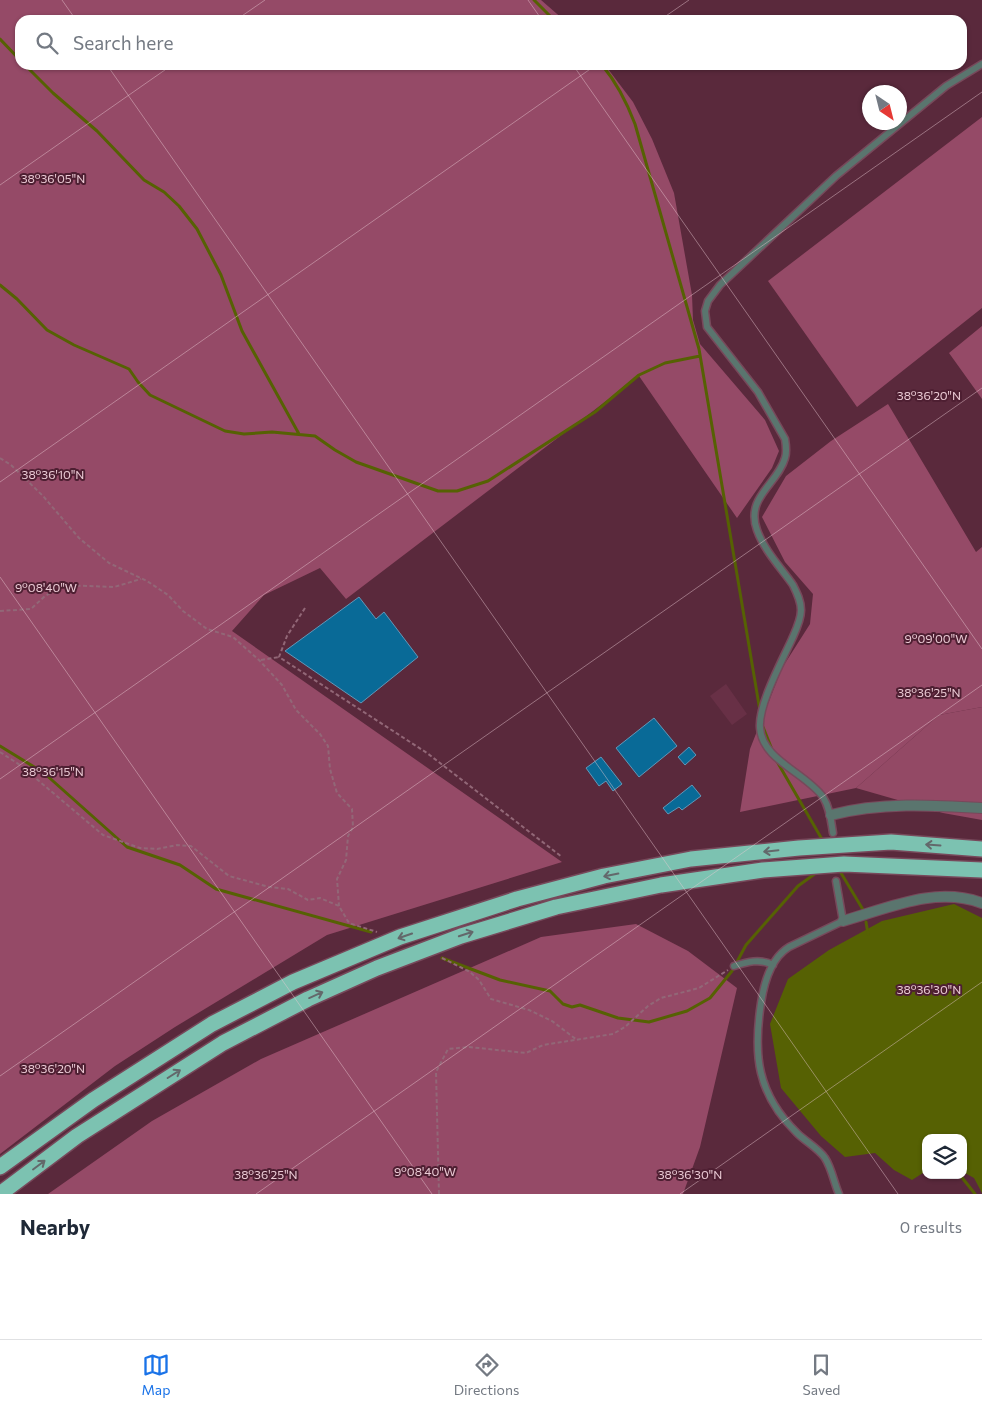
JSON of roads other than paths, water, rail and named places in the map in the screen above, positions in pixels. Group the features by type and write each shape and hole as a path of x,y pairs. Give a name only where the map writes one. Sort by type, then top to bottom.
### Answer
{"highway":[{"path":"0,1166 93,1100 197,1034 293,982 400,937 517,899 604,876 692,859 799,848 891,842 982,849"},
{"path":"0,1194 77,1136 223,1043 308,999 377,968 461,936 556,907 661,885 763,870 844,864 982,870"}],"street":[{"path":"831,815 852,809 929,805 982,808"},
{"path":"843,921 919,899 943,896 969,899 982,904"}],"lane":[{"path":"833,833 831,815 824,798 769,751 760,729 762,712 798,625 801,610 793,585 758,532 754,514 756,504 781,467 785,458 786,448 781,430 758,392 707,327 705,311 708,301 720,285 836,176 946,86 982,64"},
{"path":"836,881 843,921 789,947 779,955 773,964 763,993 758,1024 758,1056 759,1070 769,1098 797,1134 825,1158 839,1194"},
{"path":"734,966 757,961 766,961 773,964"}],"waterway":[{"path":"534,0 549,15"},
{"path":"0,39 15,55"},
{"path":"30,70 53,93 97,131 144,180 164,192 179,206 197,229 221,275 242,331 299,434"},
{"path":"606,70 621,93 635,124 699,349 760,711"},
{"path":"0,285 17,299 47,330 74,345 129,369 150,395 225,431 244,434 272,432 315,436 356,462 438,491 457,491 488,481 595,412 639,375 665,363 700,356"},
{"path":"763,727 771,747"},
{"path":"0,746 44,773 127,847 180,865 216,889 371,932"},
{"path":"775,758 823,841"},
{"path":"442,958 500,980 550,991 563,1004 572,1007 580,1005 618,1018 649,1022 687,1011 710,998 732,971 746,945 798,886 816,873"},
{"path":"841,873 865,913"},
{"path":"866,922 868,934"},
{"path":"963,1179 975,1194"}]}
